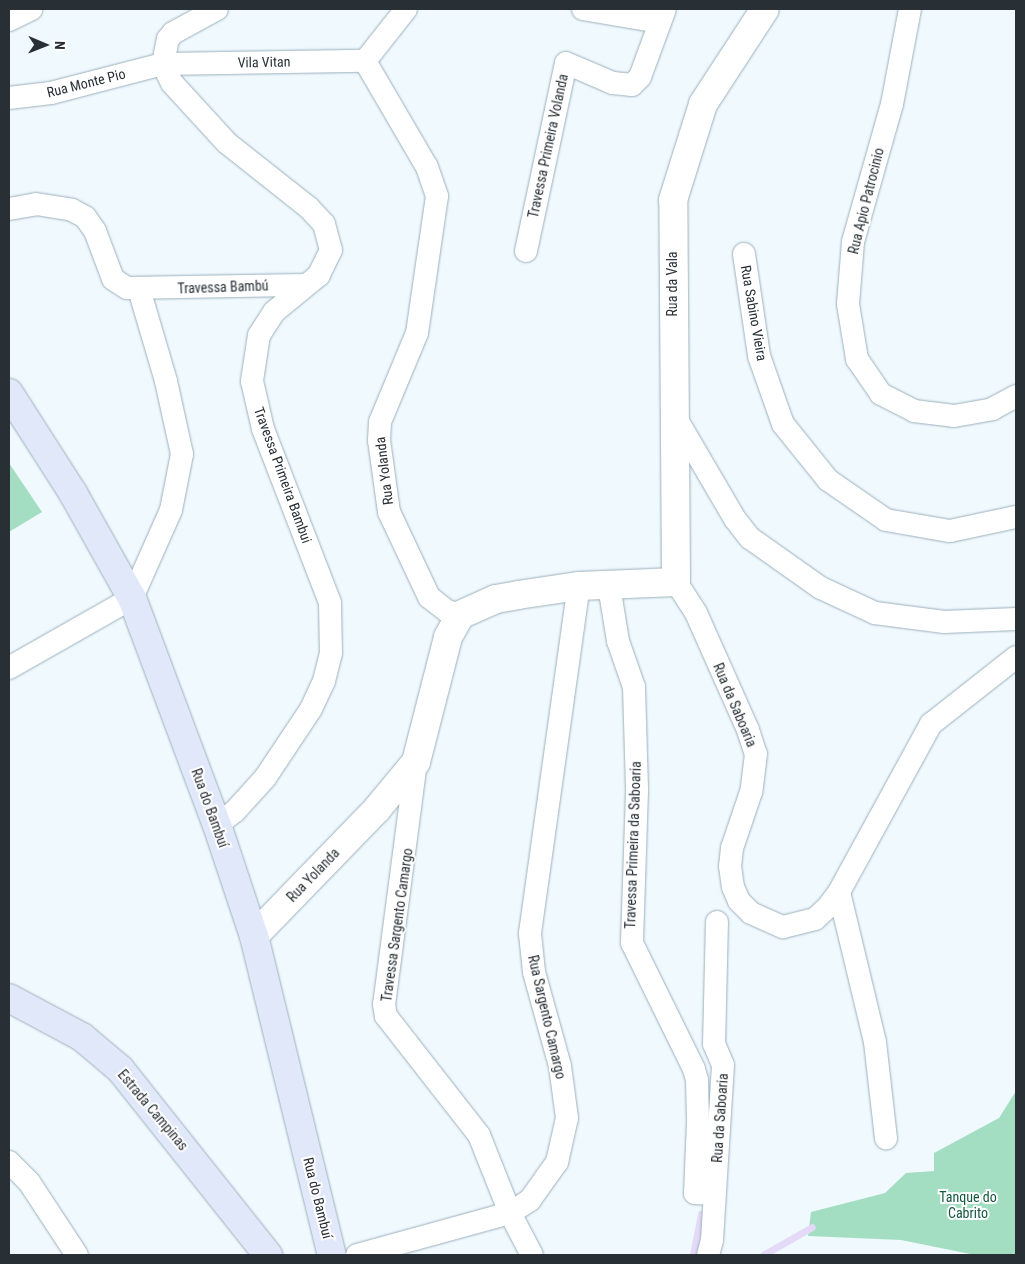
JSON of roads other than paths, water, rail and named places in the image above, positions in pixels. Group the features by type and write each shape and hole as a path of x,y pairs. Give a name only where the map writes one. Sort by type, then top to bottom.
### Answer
{"main road":[{"name":"Rua do Bambuí","path":"9,393 73,493 132,598 217,824 254,936 332,1255"},
{"name":"Estrada Campinas","path":"9,998 82,1037 120,1069 268,1255"}],"street":[{"path":"9,20 32,9"},
{"path":"163,64 168,39 172,33 217,9"},
{"path":"365,61 406,9"},
{"path":"584,9 663,15"},
{"name":"Rua da Vala","path":"676,582 672,412 673,200 703,104 764,9"},
{"name":"Rua Apio Patrocinio","path":"910,9 892,104 853,242 848,304 857,359 881,394 914,410 954,416 992,409 1016,396"},
{"name":"Travessa Primeira Volanda","path":"526,251 566,63 613,83 632,85 640,77 663,15"},
{"name":"Vila Vitan","path":"163,64 365,61"},
{"name":"Rua Yolanda","path":"254,936 377,809 416,762 448,637 460,615 447,611 429,597 389,512 379,440 380,422 417,333 437,196 428,167 365,61"},
{"name":"Rua Monte Pio","path":"10,92 51,93 163,64"},
{"name":"Travessa Primeira Bambui","path":"163,64 172,83 221,137 309,208 324,224 331,250 319,275 274,312 259,335 252,380 263,429 330,603 331,653 324,681 311,709 275,762 235,811 217,824"},
{"path":"9,209 36,204 72,210 85,217 96,231 113,279 127,288 139,289 157,345 182,454 171,510 132,598 9,668"},
{"name":"Rua Sabino Vieira","path":"744,254 759,356 784,424 828,480 886,520 950,530 1016,517"},
{"name":"Travessa Bambú","path":"139,289 306,285"},
{"path":"672,412 734,519 750,538 821,588 875,613 944,622 1016,619"},
{"path":"460,615 496,599 579,586 676,582"},
{"name":"Rua da Saboaria","path":"676,582 696,613 748,730 756,754 751,792 732,848 730,866 739,901 764,921 783,926 815,919 839,892 932,724 1016,657"},
{"name":"Rua Sargento Camargo","path":"358,1255 510,1213 530,1200 556,1162 567,1118 560,1066 534,972 530,933 579,586"},
{"name":"Travessa Primeira da Saboaria","path":"609,586 618,642 634,688 637,791 632,943 697,1080 695,1193 707,1194"},
{"name":"Travessa Sargento Camargo","path":"416,762 384,1004 386,1016 479,1135 510,1213 532,1255"},
{"path":"839,892 875,1042 886,1138"},
{"name":"Rua da Saboaria","path":"708,1255 707,1194 723,1065 714,1044 717,922"},
{"path":"9,1162 29,1182 77,1255"}],"waterway":[{"path":"693,1255 701,1214"},
{"path":"763,1255 812,1227"}],"park label":[{"name":"Tanque do Cabrito","path":"968,1206"}]}
